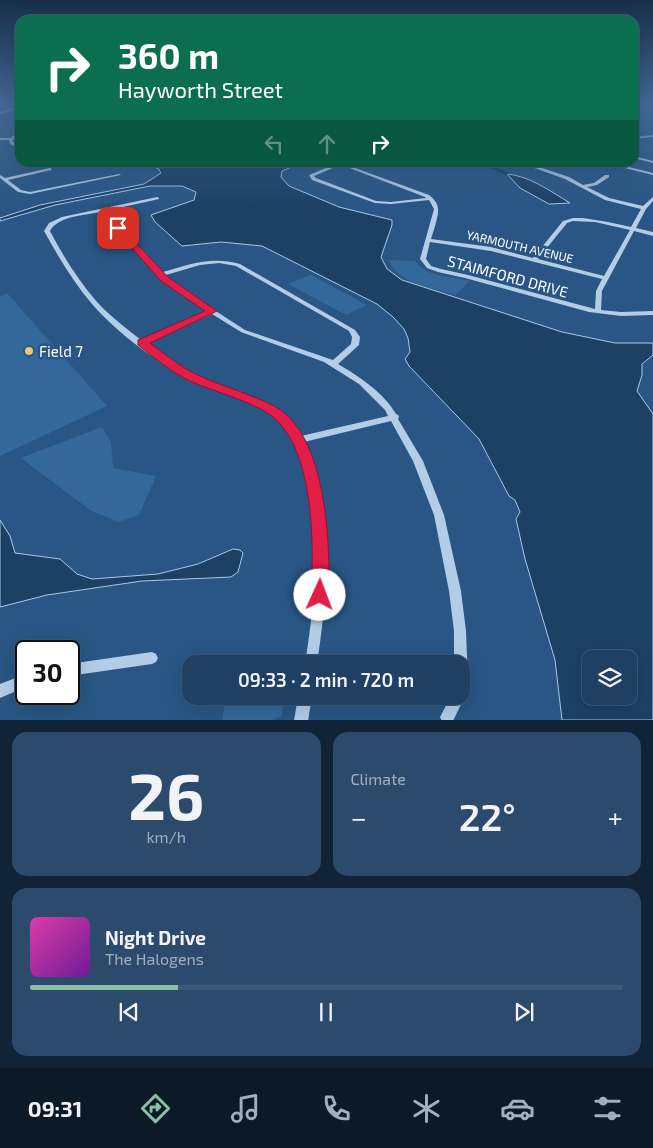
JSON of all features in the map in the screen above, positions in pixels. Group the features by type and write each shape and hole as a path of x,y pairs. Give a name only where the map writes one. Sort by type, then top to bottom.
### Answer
{"street":[{"path":"0,139 12,139 11,143 15,145"},
{"path":"643,160 653,155"},
{"path":"639,159 653,162"},
{"path":"332,167 311,175 314,179 375,202 391,203 430,199"},
{"path":"350,167 415,190 430,199"},
{"path":"535,167 582,186 607,199 644,208"},
{"path":"625,167 653,173"},
{"path":"631,167 653,173"},
{"path":"2,177 50,169"},
{"path":"2,177 20,192 30,193 119,175"},
{"path":"582,186 595,184 607,176"},
{"path":"157,198 62,219 48,227 47,231 95,303 142,342 167,362 194,378 271,410 288,423 299,440 316,496 322,551 320,595 311,655"},
{"path":"598,312 598,294 644,208 653,198"},
{"name":"STAIMFORD DRIVE","path":"430,199 436,209 424,261 436,270 598,312 625,314 653,313"},
{"path":"102,210 161,275 212,311 256,336 316,355 333,364 370,389 394,417 414,452 429,486 447,546 459,622 460,655"},
{"path":"534,260 568,220 587,220 653,234"},
{"name":"YARMOUTH AVENUE","path":"428,240 477,246 606,278"},
{"path":"161,275 210,262 226,262 238,265 352,330 356,337 355,345 333,364"},
{"path":"142,342 212,311"},
{"path":"299,440 394,417"},
{"path":"80,668 152,658"},
{"path":"0,691 15,685"},
{"path":"301,720 304,705"},
{"path":"447,719 454,705"}],"shaded area":[{"path":"142,167 292,167 282,171 281,177 289,186 339,207 392,220 381,257 387,269 402,280 562,332 615,343 653,343 653,355 642,364 642,375 637,391 653,414 653,720 562,720 555,660 525,559 516,519 520,512 515,500 509,496 479,439 409,366 405,359 410,352 408,338 404,329 377,304 262,246 221,242 182,246 155,222 151,215 194,200 196,192 182,186 150,186 55,205 0,221 0,218 40,205 144,184 161,173 158,168"},
{"path":"507,174 532,181 570,203 549,204 520,188"},
{"path":"389,260 415,261 426,271 440,276 470,281 455,295 408,280 393,268"},
{"path":"311,275 367,305 346,315 288,284"},
{"name":"Field 7","path":"7,293 107,406 0,456 0,296"},
{"path":"102,427 111,442 113,468 156,476 139,515 118,522 90,510 21,458"},
{"path":"0,520 10,536 15,553 60,559 77,574 92,579 158,574 198,564 233,549 240,550 243,553 238,572 231,577 142,581 47,595 0,607"},
{"path":"224,705 283,705 281,716 274,720 222,720"}],"waterway":[{"path":"491,167 507,174"}],"place":[{"name":"Field 7","path":"29,351"}],"route":[{"path":"118,228 164,279 212,311 142,342 180,371 271,410 288,423 299,440 316,496 320,522 322,551 320,595"}]}
